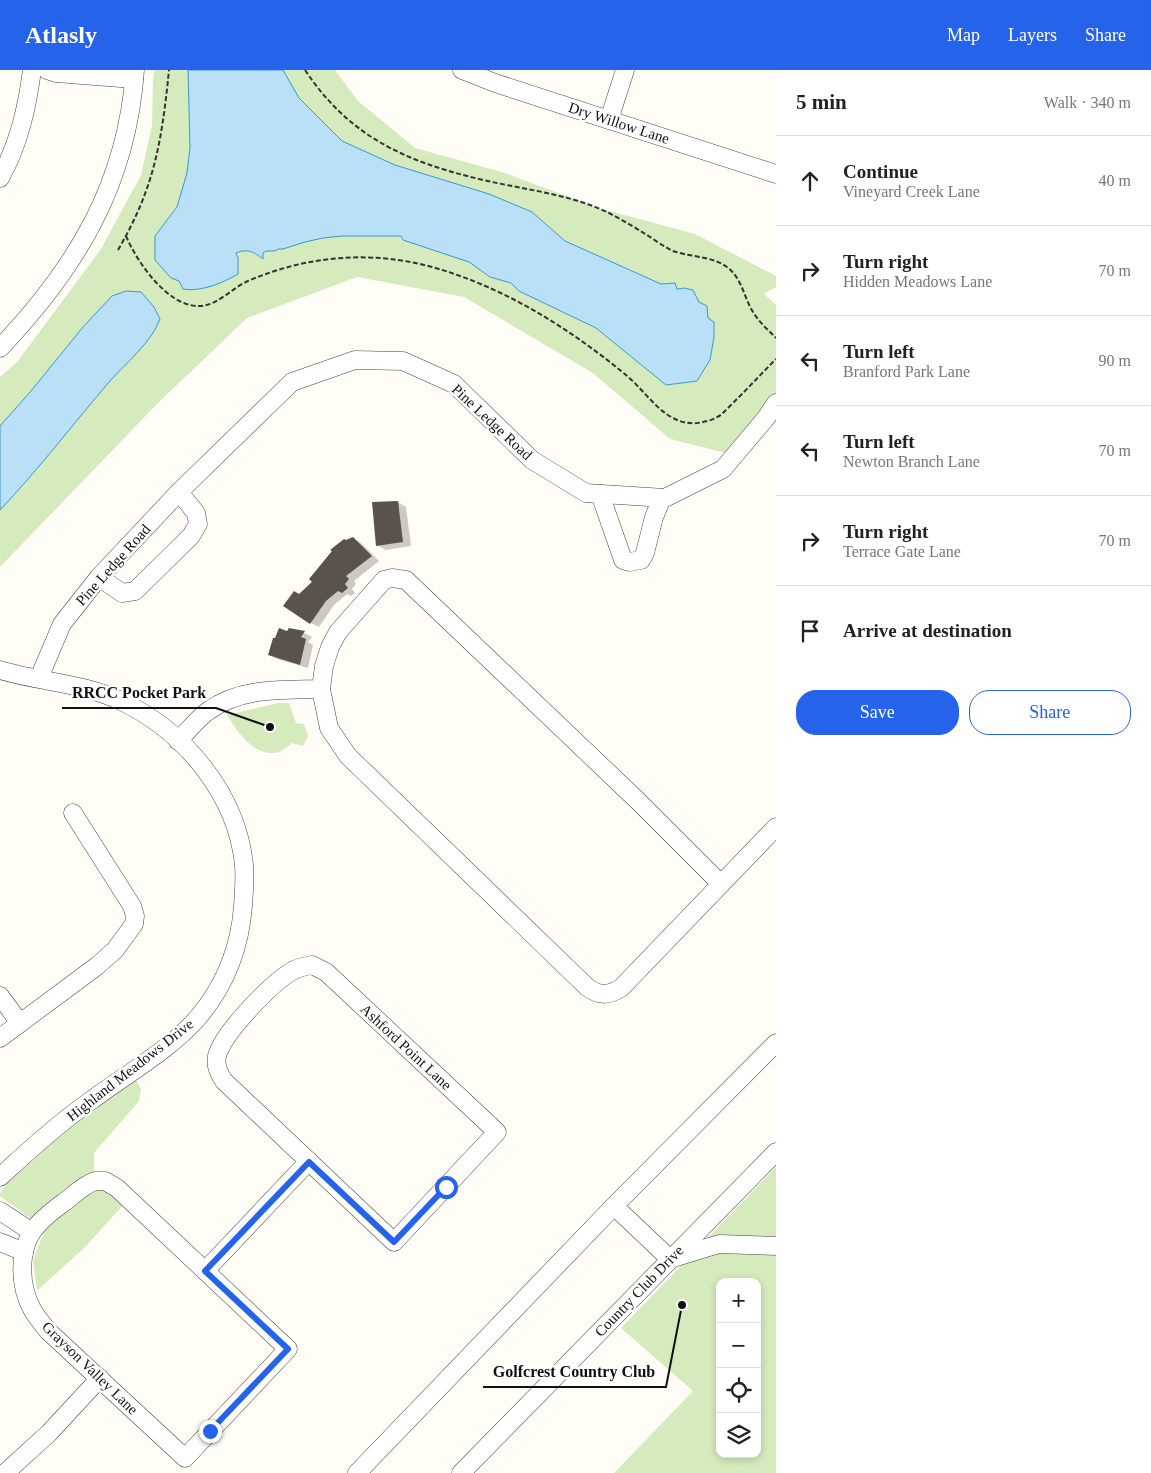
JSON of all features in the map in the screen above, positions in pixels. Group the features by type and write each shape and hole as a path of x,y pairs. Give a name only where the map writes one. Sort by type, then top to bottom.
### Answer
{"street":[{"path":"0,178 17,140 27,104 32,70"},
{"path":"0,348 37,308 67,268 103,203 116,168 124,138 134,75 56,73 47,70"},
{"name":"Dry Willow Lane","path":"462,70 495,83 776,174"},
{"path":"608,120 625,70"},
{"name":"Pine Ledge Road","path":"38,678 62,624 99,577 179,492 292,382 355,360 403,361 454,384 532,460 586,493 662,498 723,469 766,418 776,403"},
{"path":"99,577 122,593 135,592 191,536 198,524 196,513 179,492"},
{"path":"600,494 623,560 629,562 641,560 645,553 654,517 662,498"},
{"path":"721,884 638,801 406,580 392,578 384,580 338,632 330,647 320,689 329,728 348,756 595,993 603,995 612,994 621,988 776,827"},
{"name":"Highland Meadows Drive","path":"0,670 94,690 143,713 178,741 212,778 229,809 241,844 244,872 244,903 239,937 231,963 212,999 186,1030 75,1113 0,1177"},
{"path":"178,741 207,712 222,702 240,694 261,691 320,689"},
{"path":"0,1038 106,958 132,928 135,920 129,900 73,813"},
{"name":"Ashford Point Lane","path":"312,965 326,972 497,1132 394,1242 309,1162 224,1081 217,1066 216,1058 222,1045 252,1006 288,974 312,965"},
{"path":"0,996 20,1023"},
{"path":"357,1473 614,1206 773,1051"},
{"name":"Country Club Drive","path":"460,1473 776,1152"},
{"path":"205,1271 309,1162"},
{"name":"Grayson Valley Lane","path":"100,1181 109,1183 117,1188 288,1349 185,1458 48,1331 32,1309 23,1279 24,1252 32,1232 46,1216 87,1185 100,1181"},
{"path":"614,1206 670,1259 719,1244 776,1246"},
{"path":"0,1211 32,1232"},
{"path":"709,1220 711,1235 719,1244"},
{"path":"0,1242 24,1252"},
{"path":"5,1473 49,1433 100,1378"}],"path":[{"path":"118,250 146,191 155,160 162,126 169,70"},
{"path":"304,70 321,93 359,130 405,155 438,168 480,180 562,196 592,205 672,250 728,267 737,278 753,312 776,338"},
{"path":"126,236 132,250 149,275 170,295 188,305 210,305 241,284 264,274 296,264 338,257 378,257 410,262 458,276 488,287 541,314 627,376 672,420 695,423 710,421 721,414 776,360"}],"green space":[{"path":"155,70 335,70 358,101 415,148 505,173 598,208 695,234 776,276 776,287 764,294 776,305 776,403 734,455 670,439 593,373 464,297 357,277 247,318 158,403 0,567 0,377 17,362 101,249 141,175 152,125 153,78"},
{"path":"279,703 289,703 296,723 304,724 308,736 303,746 292,743 275,753 259,750 246,741 227,715"},
{"path":"136,1080 141,1089 139,1101 94,1153 94,1171 31,1219 0,1196 5,1185 37,1154 83,1117"},
{"path":"776,1167 776,1473 614,1473 693,1391 621,1328"},
{"path":"106,1185 126,1202 85,1247 37,1291 33,1260 46,1227 92,1187"}],"water":[{"path":"188,70 283,70 299,98 342,141 395,165 489,194 532,212 565,241 661,284 675,283 677,289 693,290 699,302 707,306 708,318 714,322 714,337 710,360 697,381 666,385 596,328 519,291 511,283 490,277 469,262 403,240 401,236 342,236 323,238 275,251 266,251 263,253 263,259 257,254 244,251 236,253 238,258 238,274 212,286 190,290 183,289 179,281 171,278 155,260 155,236 177,207 187,173 190,148"},
{"path":"126,291 141,292 154,307 160,319 156,328 145,344 110,381 0,510 0,426 83,327 112,296"}],"building":[{"path":"398,501 403,542 376,546 372,502"},
{"path":"353,537 372,556 346,576 349,579 345,584 348,588 342,593 338,591 326,601 310,624 283,606 294,591 299,594 312,582 309,579 332,551 330,550 344,539"},
{"path":"279,628 287,631 289,628 305,631 301,637 306,639 300,665 268,655 273,638 275,638"}],"place":[{"name":"RRCC Pocket Park","path":"270,727"},
{"name":"Golfcrest Country Club","path":"682,1305"}],"route":[{"path":"210,1431 288,1349 205,1271 309,1162 394,1242 446,1187"}]}
